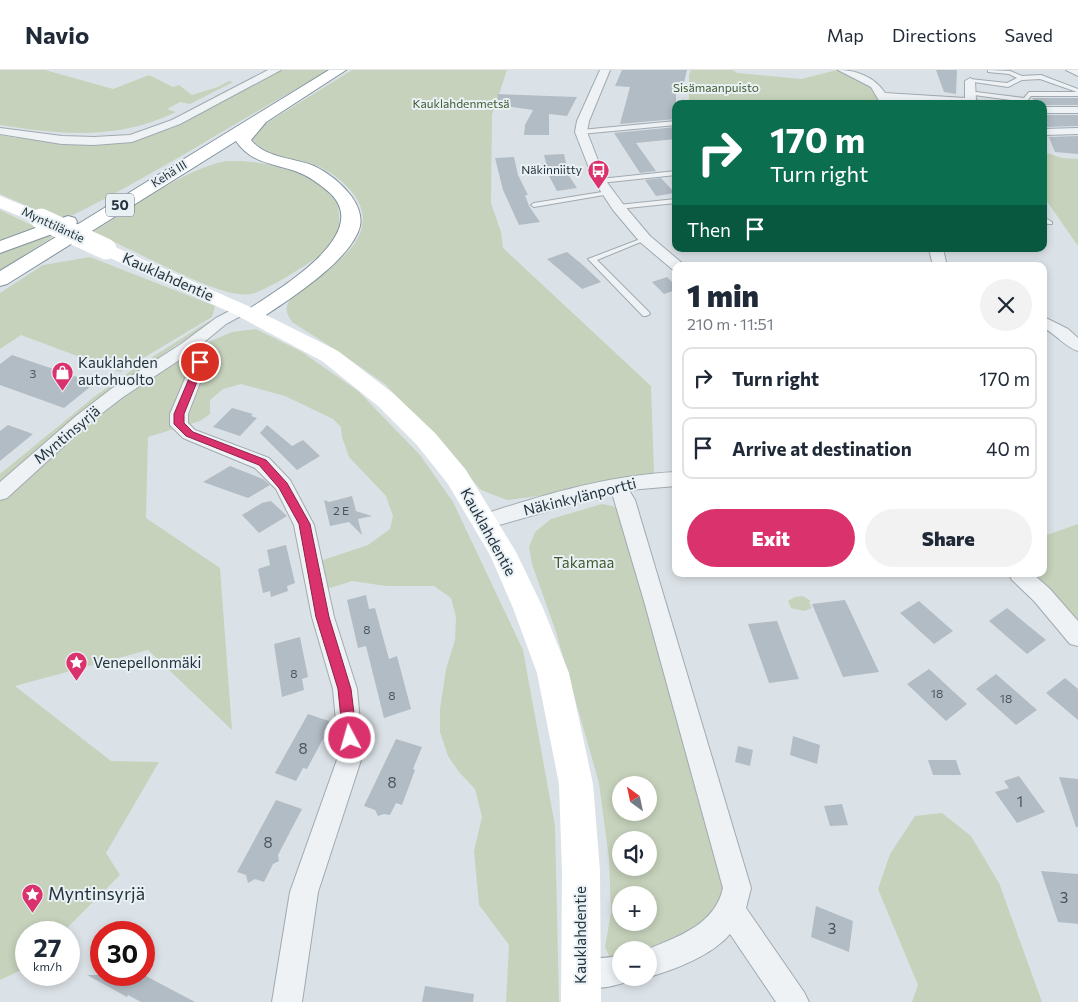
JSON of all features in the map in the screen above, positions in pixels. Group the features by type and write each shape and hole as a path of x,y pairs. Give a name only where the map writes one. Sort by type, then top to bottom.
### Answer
{"main road":[{"name":"Kehä III","path":"0,280 194,158 339,70"},
{"path":"247,312 282,296 334,252 347,236 350,221 348,205 338,191 318,175 270,158 246,146 243,140 246,134 263,116"},
{"path":"160,180 220,157 270,158"},
{"path":"0,247 44,232 80,216 157,175 194,158"},
{"name":"Mynttiläntie","path":"0,201 106,249"},
{"name":"Kauklahdentie","path":"106,249 247,312 330,356 386,400 426,439 457,477 485,521 528,608 552,673 576,784 581,871 581,1002"}],"street":[{"path":"210,104 216,98 267,70"},
{"path":"0,131 62,140 132,138 160,129 222,100 276,70"},
{"path":"605,70 583,120 581,132 600,181 608,193 645,239 672,262"},
{"path":"843,70 875,86 886,100 977,100 970,81"},
{"path":"1070,70 1078,73"},
{"path":"1047,110 1078,110"},
{"path":"1047,132 1078,130"},
{"name":"Myntinsyrjä","path":"0,493 82,420 118,393 247,312"},
{"path":"1047,324 1062,332 1078,346"},
{"path":"187,348 197,355 200,362 179,414 179,424 190,434 262,463 283,486 304,524 322,617 345,689 351,754 304,892 287,1002"},
{"name":"Näkinkylänportti","path":"485,521 617,485 658,479 672,479"},
{"path":"617,485 625,500 656,601 737,888 736,900 731,911 715,930 678,952 657,960"},
{"path":"1022,577 1042,595 1078,637"},
{"path":"731,911 794,1002"},
{"path":"582,973 612,972"}],"lane":[{"path":"990,71 1010,73 1021,78"},
{"path":"970,81 1008,85 1021,78 1041,77 1078,92"},
{"path":"1012,83 1017,87"},
{"path":"1023,90 1029,94 1078,92"},
{"path":"977,100 1026,100 1029,94"},
{"path":"581,132 672,123"},
{"path":"600,181 672,174"},
{"path":"534,204 608,193"},
{"path":"618,207 672,200"},
{"path":"645,239 592,259 646,314"}],"green space":[{"path":"0,70 45,70 113,89 149,75 173,87 179,85 192,95 218,87 229,81 233,82 190,104 180,102 167,109 176,112 155,121 111,131 67,133 0,125"},
{"path":"280,70 330,70 130,185 61,221 0,194 0,135 82,143 135,140 173,128"},
{"name":"Näkinniitty","path":"352,70 507,70 492,115 491,203 501,232 503,248 651,386 654,473 539,496 507,500 481,490 386,385 292,322 289,318 287,307 289,301 295,294 332,266 355,243 361,230 363,216 355,195 335,176 318,166 272,153 257,144 252,138 254,131"},
{"name":"Sisämaanpuisto","path":"691,70 732,70 738,73 801,79 837,70 868,85 877,95 879,100 689,100 689,75"},
{"path":"1047,153 1062,158 1078,159 1078,246 1047,201"},
{"path":"226,161 268,164 309,178 332,197 336,203 339,211 340,235 321,254 277,283 251,294 236,294 196,281 91,233 175,181 209,165"},
{"path":"0,210 42,230 0,243"},
{"path":"74,223 0,271 0,251 43,237"},
{"path":"90,257 215,306 212,317 120,372 21,335 0,349 0,293 43,265"},
{"path":"209,321 213,321 135,373 98,401 0,484 0,474 94,397 132,370"},
{"path":"256,329 302,352 358,391 420,455 453,502 523,650 555,826 559,1002 506,1002 509,945 479,905 474,851 482,817 475,789 459,772 448,756 440,732 440,709 446,669 455,640 456,617 451,598 434,586 386,586 352,581 327,589 320,561 368,545 390,529 393,516 386,496 349,457 342,437 341,427 333,419 285,396 241,384 223,389 210,400 210,414 200,421 148,437 146,518 220,568 232,730 148,650 15,686 111,761 159,762 106,853 120,875 74,921 15,921 15,973 0,980 0,501 83,426 149,376 206,343 232,332"},
{"name":"Takamaa","path":"602,504 613,506 620,511 728,881 723,905 706,923 675,941 657,947 657,941 612,941 612,956 609,956 605,947 611,912 609,859 599,783 556,632 532,564 529,547 535,532 551,519"},
{"path":"1078,524 1078,624 1032,577 1047,577 1047,535"},
{"path":"803,596 811,601 809,602 812,608 804,611 791,608 788,601 795,597"},
{"path":"942,813 971,836 999,883 1042,1002 912,1002 918,985 878,889 890,854 915,816"}],"building":[{"path":"622,70 687,70 682,91 676,91 676,100 672,100 672,119 620,124 630,87 615,86"},
{"path":"936,70 957,70 956,94 944,92"},
{"path":"498,94 577,97 567,116 549,114 549,135 524,135 525,125 533,110 497,105"},
{"path":"1032,98 1078,98 1078,105 1047,105 1047,100 1034,100"},
{"path":"1047,115 1078,115 1078,126 1047,127"},
{"path":"672,127 672,139 636,143 656,171 640,173 614,133"},
{"path":"1078,136 1078,154 1055,152 1049,137"},
{"path":"564,154 569,176 577,188 557,191 542,163 546,163 544,155"},
{"path":"514,157 518,175 528,195 525,195 529,206 540,222 519,225 503,190 495,158"},
{"path":"661,178 672,190 672,193 656,196 645,180"},
{"path":"567,252 601,282 582,289 547,259"},
{"path":"667,277 672,282 672,291 664,294 652,282"},
{"path":"12,355 95,383 64,408 0,385 0,364"},
{"path":"232,408 253,414 251,416 257,418 240,436 213,427"},
{"path":"8,425 33,434 0,461 0,431"},
{"path":"267,425 292,446 303,440 320,456 297,470 260,433"},
{"path":"230,466 263,479 270,485 248,498 203,482"},
{"path":"352,496 356,511 372,516 358,519 362,535 349,522 330,526 324,500 329,502"},
{"path":"271,501 287,516 259,533 242,515 262,503"},
{"path":"286,545 295,583 287,586 288,591 271,597 270,591 263,593 258,569 270,565 267,550"},
{"path":"366,595 369,609 375,608 389,659 397,656 411,709 384,718 366,646 358,648 347,600"},
{"path":"845,600 879,672 843,677 812,604"},
{"path":"919,601 953,631 934,644 900,613"},
{"path":"1007,608 1046,640 1027,654 989,621"},
{"path":"777,621 799,679 769,683 748,624"},
{"path":"300,637 308,677 302,679 304,690 282,697 274,644"},
{"path":"929,669 967,704 946,721 907,684"},
{"path":"996,674 1037,710 1016,725 976,689"},
{"path":"1065,678 1078,689 1078,720 1046,693"},
{"path":"308,714 332,722 307,769 303,768 296,781 275,773"},
{"path":"793,736 820,745 817,764 790,755"},
{"path":"396,739 422,747 402,805 396,803 390,815 378,816 375,810 364,806"},
{"path":"738,746 753,750 750,766 735,762"},
{"path":"928,760 956,760 961,775 933,775"},
{"path":"1019,776 1045,812 1017,823 995,792 1009,788 1004,781"},
{"path":"1059,777 1078,779 1078,827 1076,827"},
{"path":"276,800 302,809 278,855 279,861 273,864 264,882 255,879 248,883 246,875 237,872"},
{"path":"842,804 848,825 830,826 824,806"},
{"path":"1041,871 1078,874 1078,924 1058,922"},
{"path":"816,906 853,921 849,952 811,937"},
{"path":"155,981 195,1002 141,1002 128,995 127,997 107,986 155,986"},
{"path":"425,986 474,994 473,1002 422,1002"}],"place":[{"name":"Näkinniitty","path":"598,189"},
{"name":"Kauklahden autohuolto","path":"62,391"},
{"name":"Venepellonmäki","path":"77,682"},
{"name":"Myntinsyrjä","path":"32,913"}],"route":[{"path":"200,362 179,414 179,424 190,434 262,463 283,486 304,524 322,617 345,689 350,738"}],"park label":[{"name":"Kauklahdenmetsä","path":"461,104"}]}
